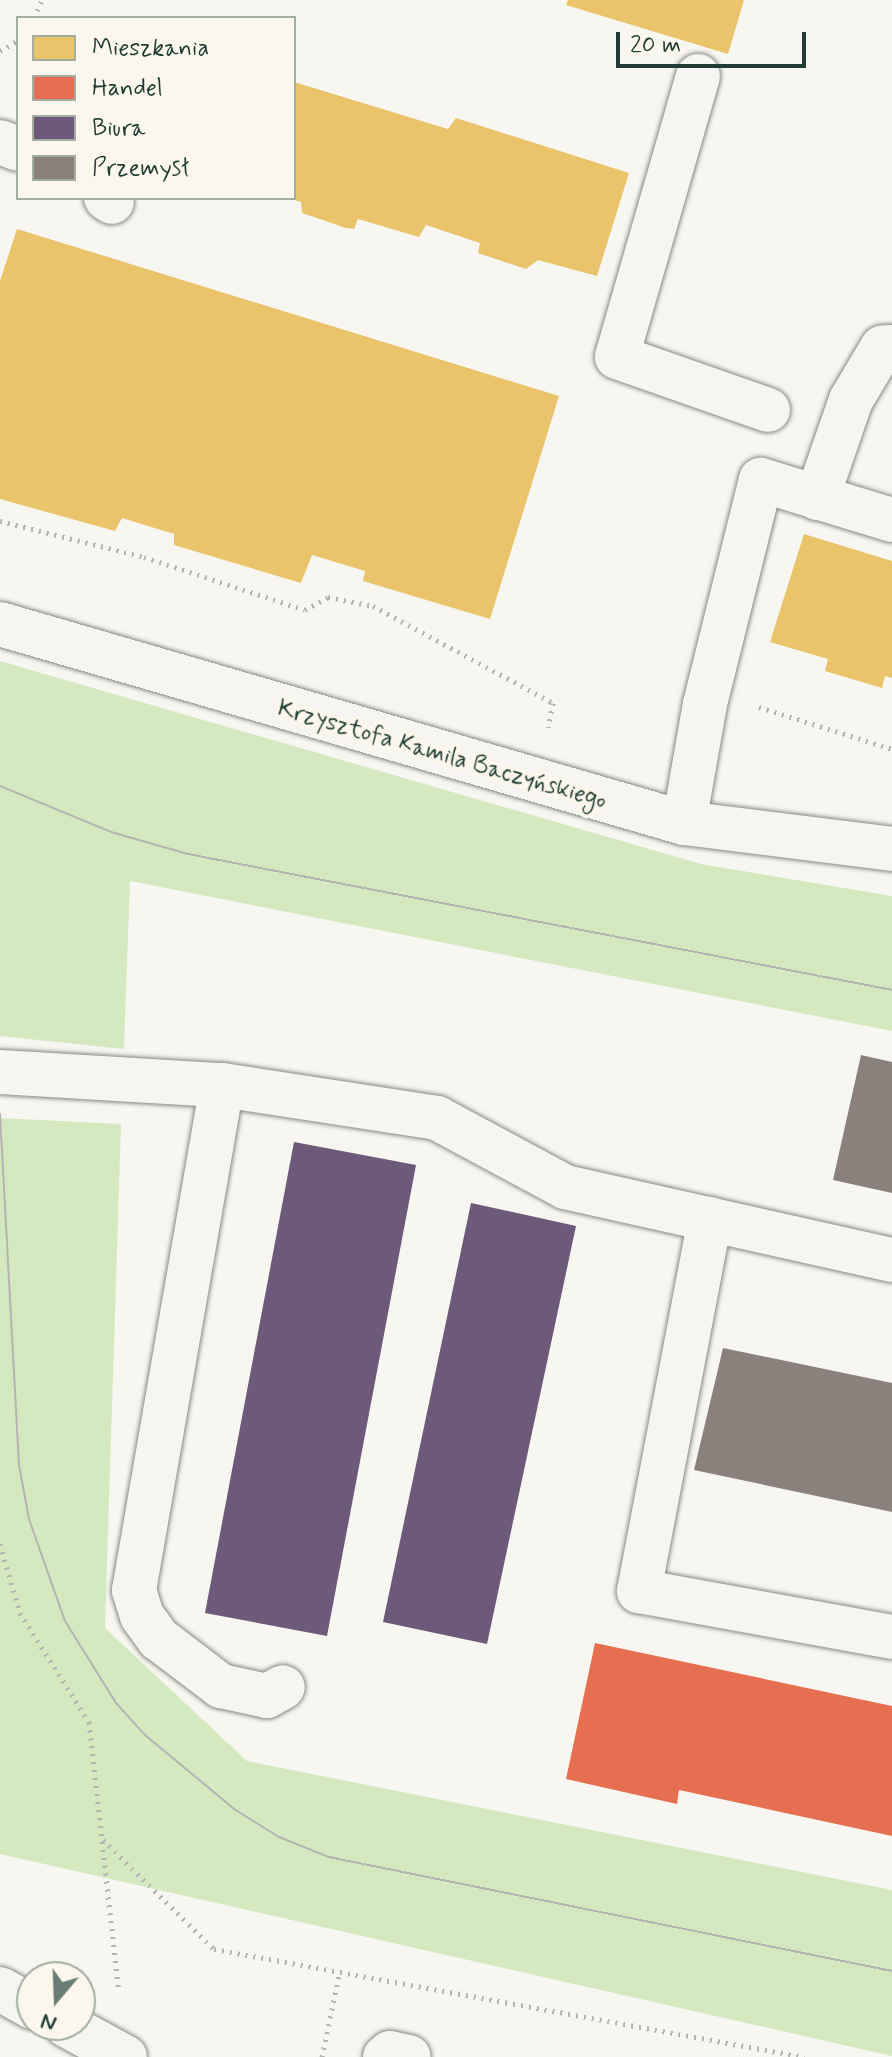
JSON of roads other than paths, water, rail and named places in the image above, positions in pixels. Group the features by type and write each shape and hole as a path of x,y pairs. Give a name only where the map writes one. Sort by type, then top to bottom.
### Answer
{"street":[{"path":"698,76 617,357 768,410"},
{"path":"817,498 851,400 882,348 892,347"},
{"path":"684,823 709,691 761,480 892,520"},
{"name":"Krzysztofa Kamila Baczyńskiego","path":"0,624 684,823 892,849"},
{"path":"0,1072 222,1085 437,1118 565,1187 892,1260"},
{"path":"222,1085 134,1590 142,1616 159,1639 221,1686 267,1696 283,1687"},
{"path":"710,1219 639,1591 892,1637"},
{"path":"96,2041 125,2057"},
{"path":"385,2057 390,2053 409,2057"}],"tram line":[{"path":"0,786 111,832 188,854 892,990"},
{"path":"0,1114 19,1465 29,1519 65,1621 116,1703 145,1735 234,1809 279,1837 329,1857 892,1971"}]}
